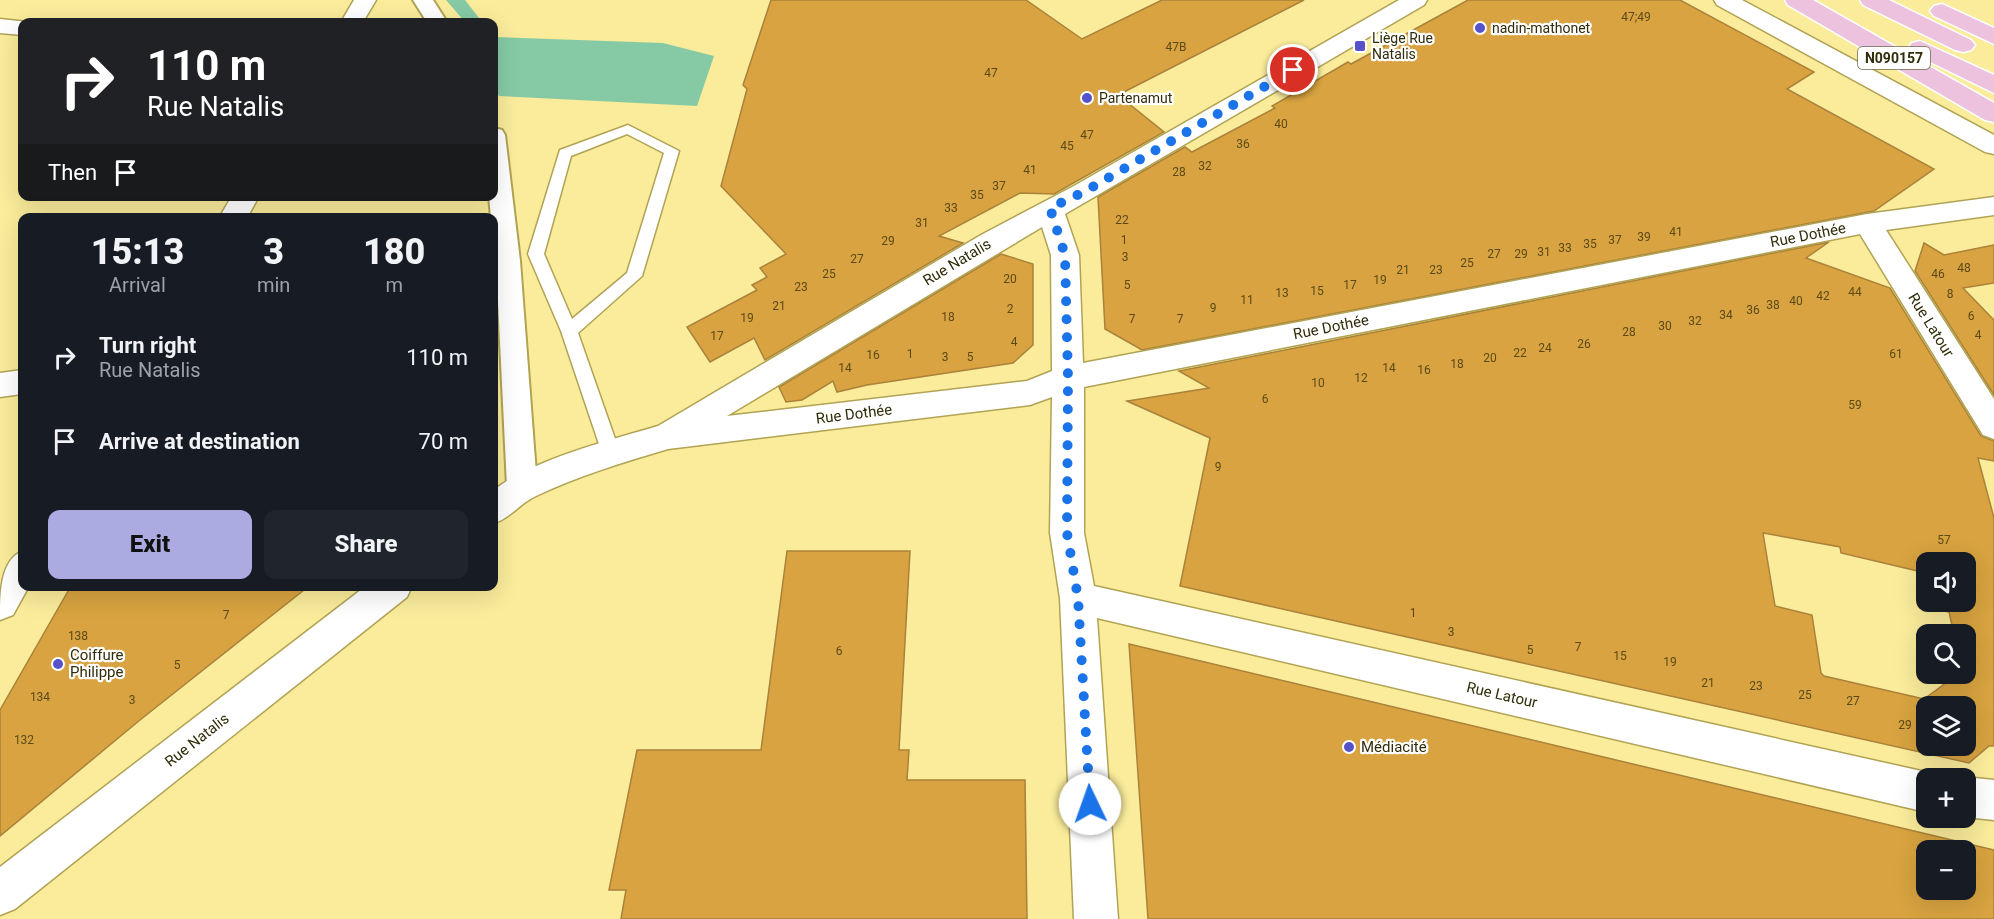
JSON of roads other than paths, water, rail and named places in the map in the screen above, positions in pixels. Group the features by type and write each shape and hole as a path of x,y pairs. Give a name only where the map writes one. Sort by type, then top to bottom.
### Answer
{"main road":[{"name":"N090157","path":"1796,0 1994,114"},
{"path":"1822,0 1994,85"},
{"path":"1871,0 1994,60"},
{"path":"1919,0 1994,37"}],"street":[{"path":"354,18 365,0"},
{"path":"423,0 434,18"},
{"name":"Rue Natalis","path":"498,506 522,488 611,453 668,436 1050,208 1084,192 1416,0"},
{"path":"1725,0 1994,146"},
{"path":"0,26 18,28"},
{"path":"498,171 508,261 522,488"},
{"name":"Rue Dothée","path":"668,436 1030,393 1068,378 1867,224 1994,206"},
{"path":"1050,208 1065,255 1068,378 1067,533 1078,598 1096,919"},
{"name":"Rue Latour","path":"1867,224 1994,426"},
{"path":"0,386 18,383"},
{"path":"0,604 18,573"},
{"name":"Rue Natalis","path":"0,894 388,591"},
{"name":"Rue Latour","path":"1078,598 1916,790"},
{"path":"1976,798 1994,800"}],"lane":[{"path":"569,331 634,276 672,151 628,129 565,153 536,254 569,331 611,453"}],"place":[{"name":"nadin-mathonet","path":"1480,28"},
{"name":"Liège Rue Natalis","path":"1360,46"},
{"name":"Partenamut","path":"1087,98"},
{"name":"Coiffure Philippe","path":"58,664"},
{"name":"Médiacité","path":"1349,747"}]}
